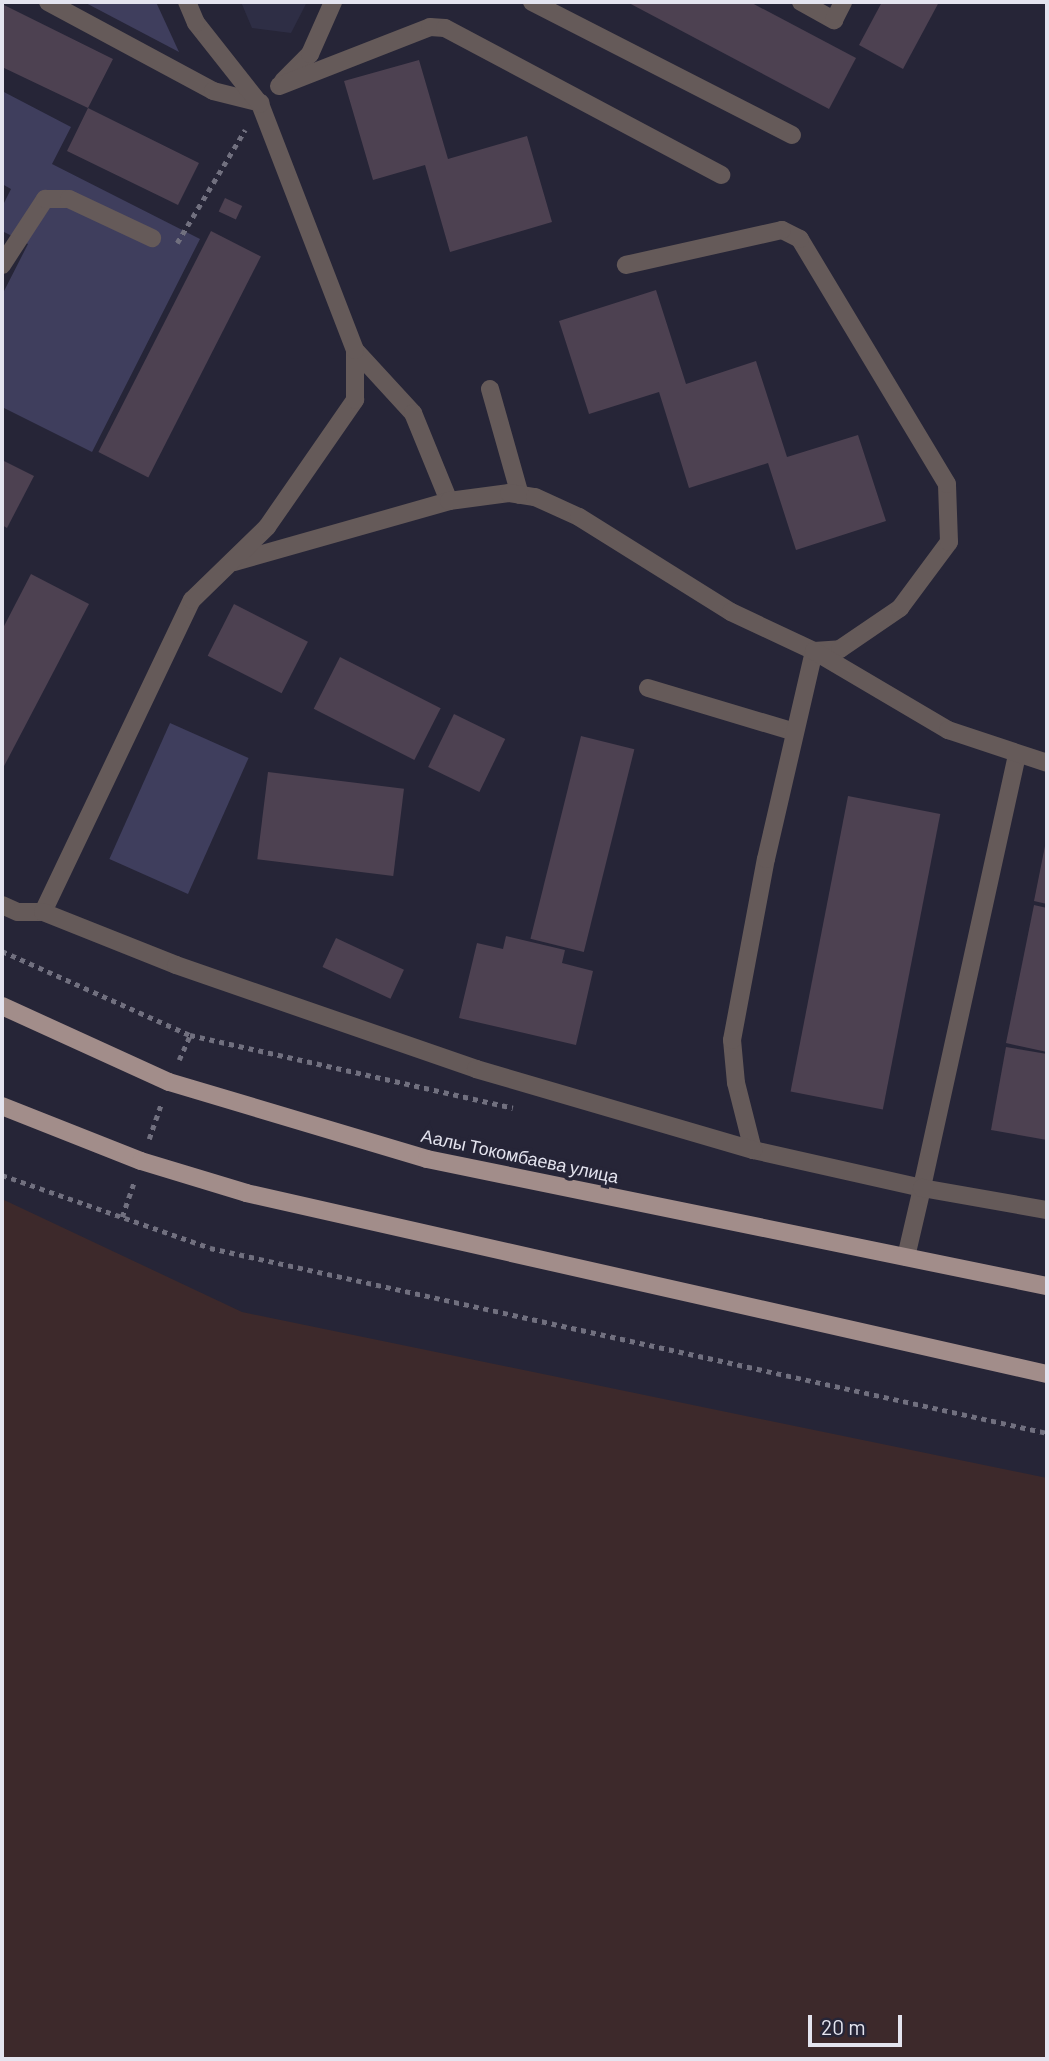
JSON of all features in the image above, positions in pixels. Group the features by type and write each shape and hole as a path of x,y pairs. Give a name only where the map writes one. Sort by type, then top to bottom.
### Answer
{"main road":[{"name":"Аалы Токомбаева улица","path":"2,1006 169,1082 427,1159 1047,1286"},
{"path":"2,1105 141,1161 405,1233 1047,1374"}],"street":[{"path":"48,2 213,91 260,104"},
{"path":"43,912 192,600 267,527 355,400 355,350 260,104 196,23 187,2"},
{"path":"260,104 310,54 333,2"},
{"path":"532,2 792,135"},
{"path":"801,2 834,19 843,2"},
{"path":"279,86 430,26 445,28 721,175"},
{"path":"2,265 45,199 69,199 152,238"},
{"path":"626,265 782,230 800,239 947,484 949,542 933,569 900,608 858,639 840,649 814,651"},
{"path":"355,350 413,413 449,501"},
{"path":"490,388 520,495"},
{"path":"234,562 449,501 520,495 610,533 731,612 814,651 948,730 1047,763"},
{"path":"753,1150 736,1083 732,1040 814,651"},
{"path":"648,688 795,732"},
{"path":"906,1257 1017,755"},
{"path":"2,905 18,912 43,912 176,965 476,1069 753,1150 922,1188 1047,1210"}],"path":[{"path":"170,254 260,104"},
{"path":"122,1217 169,1082 190,1035"},
{"path":"2,1175 211,1248 1047,1433"}],"shaded area":[{"path":"84,2 156,2 179,52"},
{"path":"241,2 307,2 291,33 252,28"},
{"path":"2,91 71,127 52,164 200,239 92,452 2,407 2,295 28,244 2,231 2,207 11,189 2,184"},
{"path":"170,723 249,758 188,894 109,859"},
{"path":"2,1199 242,1312 1047,1478 1047,2059 2,2059"}],"building":[{"path":"627,2 750,2 856,58 829,109"},
{"path":"882,2 939,2 903,69 859,45"},
{"path":"2,4 113,59 88,108 2,67"},
{"path":"419,60 448,159 527,136 552,222 450,252 425,165 373,180 344,81"},
{"path":"88,108 199,163 178,205 67,151"},
{"path":"225,198 242,206 236,220 219,212"},
{"path":"211,231 261,256 148,477 98,452"},
{"path":"656,290 686,384 756,361 787,457 858,435 886,521 796,550 768,463 689,488 659,392 589,414 559,321"},
{"path":"2,460 34,476 7,528 2,525"},
{"path":"31,574 89,604 2,770 2,630"},
{"path":"234,604 308,642 282,693 208,656"},
{"path":"340,657 441,708 414,760 314,709"},
{"path":"454,714 505,739 479,792 428,767"},
{"path":"581,736 634,749 584,952 530,939"},
{"path":"268,772 404,789 393,876 257,859"},
{"path":"848,796 940,814 883,1109 791,1091"},
{"path":"1047,841 1047,904 1034,901"},
{"path":"1034,905 1047,908 1047,1052 1006,1043"},
{"path":"506,936 565,950 562,963 593,971 576,1045 459,1018 477,943 503,949"},
{"path":"336,938 404,970 390,999 322,967"},
{"path":"1006,1047 1047,1054 1047,1140 991,1130"}]}
